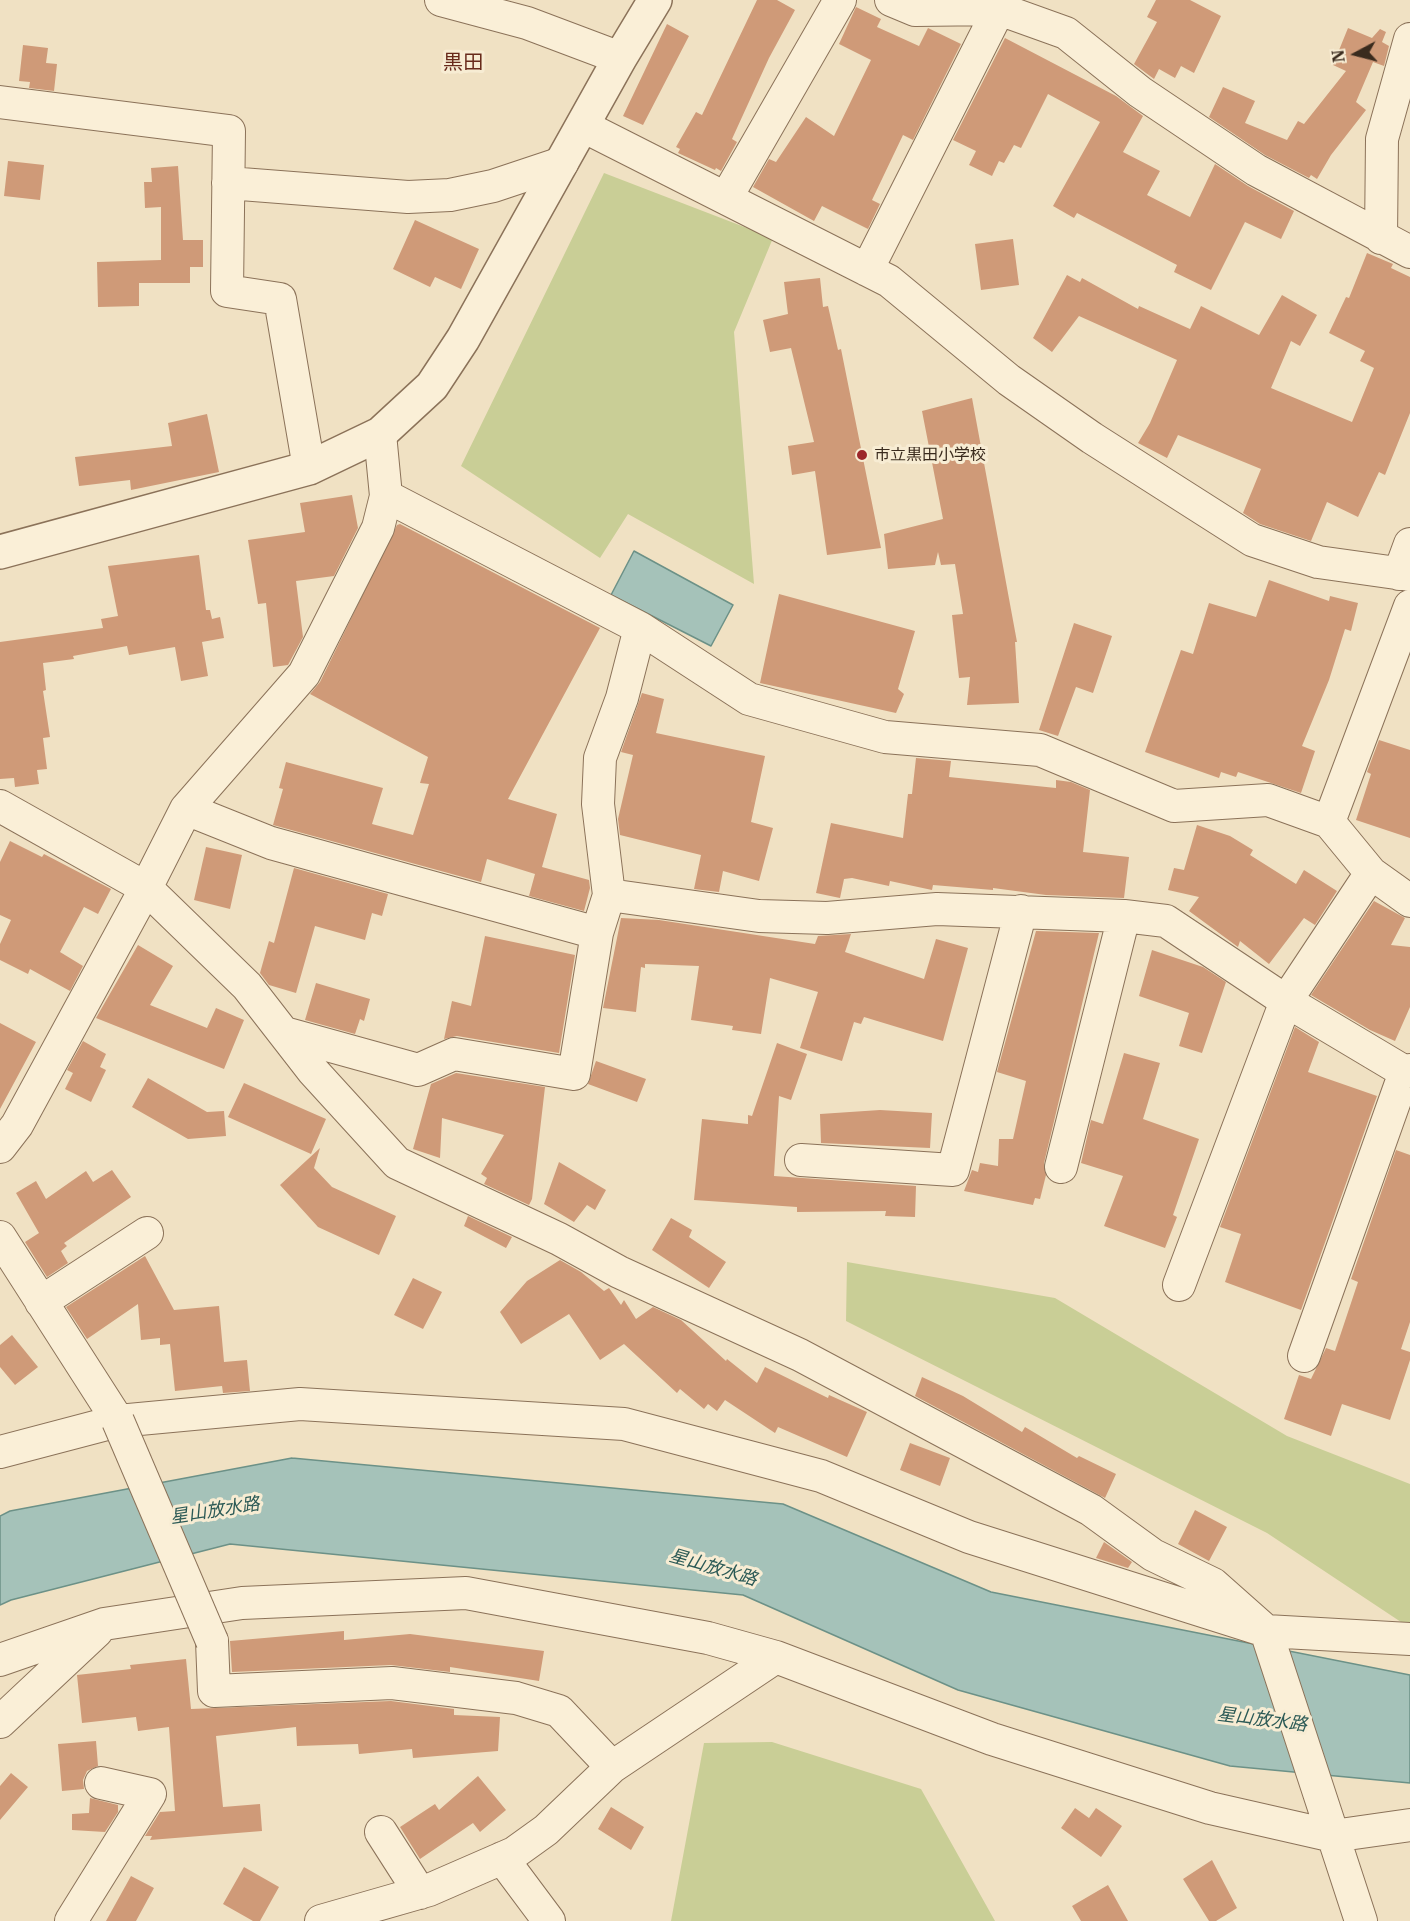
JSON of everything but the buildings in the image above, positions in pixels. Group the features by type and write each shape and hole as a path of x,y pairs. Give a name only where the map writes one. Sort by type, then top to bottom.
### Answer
{"street":[{"path":"441,0 527,23 620,58"},
{"path":"0,552 309,468 380,434 432,386 463,339 620,58 655,0"},
{"path":"726,198 840,0"},
{"path":"891,0 915,10 999,9 1066,33 1140,92 1256,170 1410,252"},
{"path":"867,270 999,9"},
{"path":"1381,238 1382,140 1410,39"},
{"path":"0,102 229,131 227,291 280,298 309,468"},
{"path":"583,126 889,281 1009,380 1064,419 1252,540 1318,562 1405,574 1410,544"},
{"path":"228,183 408,197 450,195 493,186 562,163"},
{"path":"0,1147 17,1125 146,888 186,809 304,674 378,528 386,496 380,434"},
{"path":"386,496 640,628 749,699 885,737 1040,750 1174,806 1268,800 1329,822 1371,873 1410,901"},
{"path":"1329,822 1410,606"},
{"path":"284,1033 418,1070 454,1054 574,1074 597,933 609,895 598,804 600,758 622,698 640,628"},
{"path":"0,806 146,888 247,986 314,1071 397,1163 559,1239 619,1272 800,1355 1091,1510 1154,1555 1213,1584 1266,1631 1361,1921"},
{"path":"186,809 271,843 597,933"},
{"path":"1179,1285 1286,1001 1371,873"},
{"path":"609,895 759,916 827,918 937,909 1124,916 1166,921 1286,1001 1407,1071 1304,1356"},
{"path":"801,1160 953,1170 1021,911"},
{"path":"1061,1167 1124,916"},
{"path":"41,1302 147,1233"},
{"path":"0,1237 118,1420 212,1641 214,1691 392,1683 516,1698 559,1711 612,1767"},
{"path":"0,1452 118,1420 300,1404 624,1425 821,1476 969,1537 1266,1631 1410,1639"},
{"path":"0,1660 104,1624 242,1603 466,1593 708,1638 776,1658 992,1739 1210,1808 1333,1836 1410,1825"},
{"path":"0,1722 104,1624"},
{"path":"321,1921 420,1893 502,1858 546,1830 612,1767 776,1658"},
{"path":"71,1921 150,1794 101,1783"},
{"path":"381,1832 420,1893"},
{"path":"502,1858 549,1921"}],"green space":[{"path":"604,173 773,238 734,332 754,584 628,514 600,558 461,466"},
{"path":"847,1262 1055,1298 1287,1436 1410,1484 1410,1628 1267,1533 846,1321"},
{"path":"772,1742 921,1789 995,1921 671,1921 704,1743"}],"water":[{"path":"634,551 733,605 711,646 611,595"},
{"name":"星山放水路","path":"292,1458 783,1504 991,1592 1410,1675 1410,1783 1230,1766 958,1690 743,1595 230,1544 11,1600 0,1605 0,1516 10,1511"}],"place":[{"name":"市立黒田小学校","path":"862,455"}],"district":[{"name":"黒田","path":"463,63"}]}
